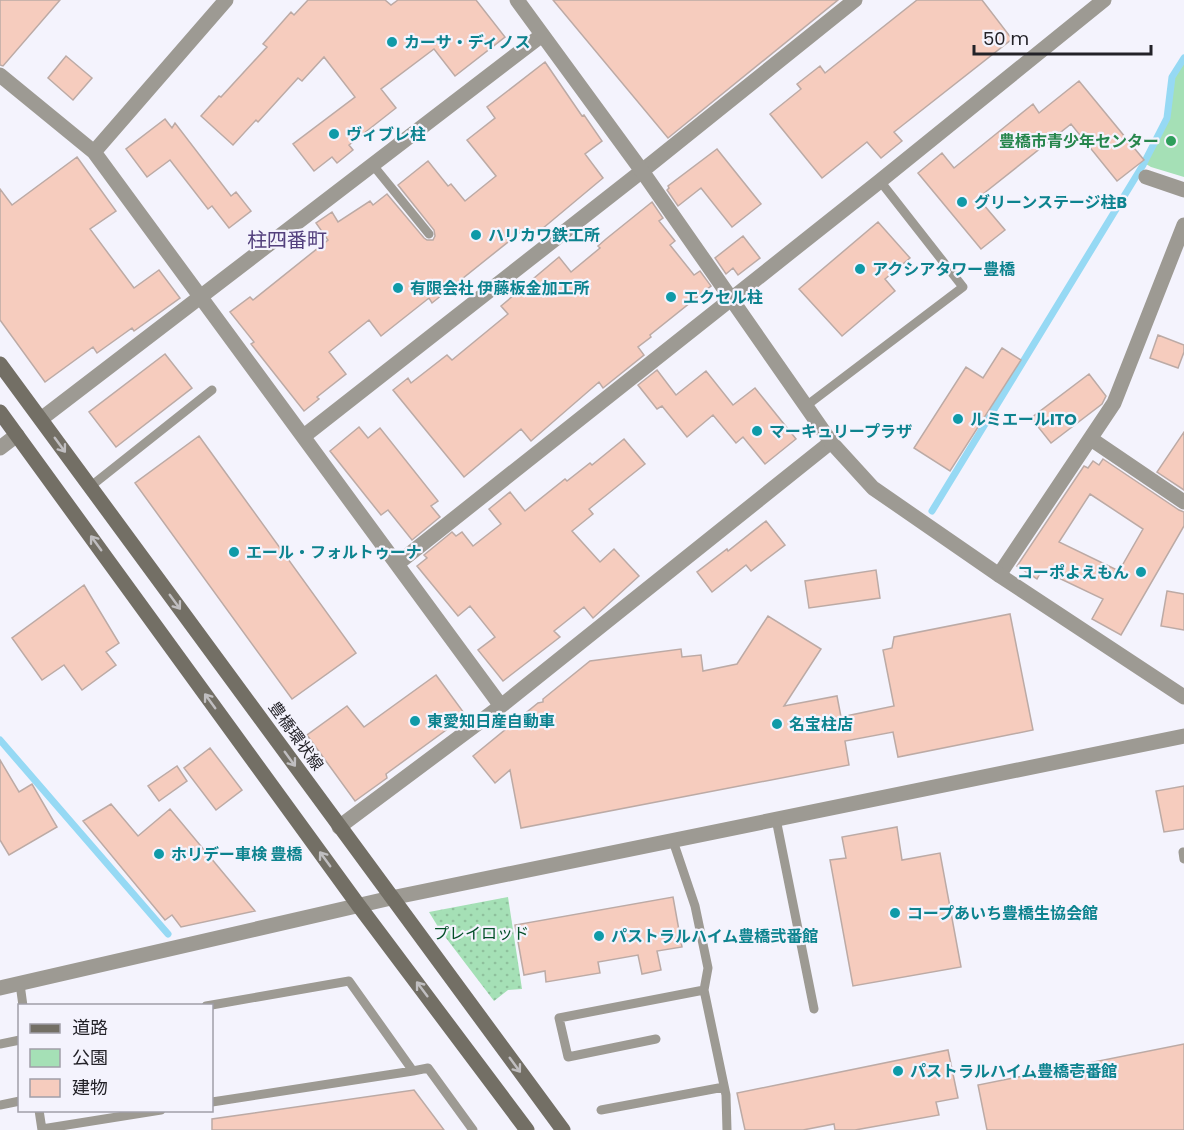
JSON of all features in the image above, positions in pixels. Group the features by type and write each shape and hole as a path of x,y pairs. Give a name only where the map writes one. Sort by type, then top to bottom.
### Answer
{"main road":[{"name":"豊橋環状線","path":"0,364 563,1130"},
{"path":"0,412 359,906 527,1130"}],"street":[{"path":"94,152 226,0"},
{"path":"517,0 642,171 831,442 873,488 999,575 1184,697"},
{"path":"304,436 642,171 855,0"},
{"path":"397,564 880,181 1104,0"},
{"path":"41,419 542,35"},
{"path":"0,75 94,152 501,705"},
{"path":"1146,177 1184,189"},
{"path":"999,575 1114,403 1184,225"},
{"path":"0,448 17,435"},
{"path":"1091,439 1184,502"},
{"path":"339,827 501,705 831,442"},
{"path":"0,988 392,898 1184,736"}],"lane":[{"path":"372,164 429,234"},
{"path":"806,406 963,288 880,181"},
{"path":"91,486 212,390"},
{"path":"776,819 814,1009"},
{"path":"673,841 695,906 708,968 704,990 724,1087 727,1130"},
{"path":"212,1004 349,981 413,1071"},
{"path":"20,984 23,1004"},
{"path":"656,1039 568,1057 559,1018 704,990"},
{"path":"0,1044 18,1040"},
{"path":"213,1102 428,1068 473,1130"},
{"path":"601,1110 724,1087"},
{"path":"0,1105 18,1101"},
{"path":"39,1112 42,1130 149,1112"}],"green space":[{"name":"豊橋市青少年センター","path":"1184,63 1184,177 1146,164 1169,119 1174,79"},
{"name":"プレイロッド","path":"508,897 522,989 508,990 494,1001 429,912"}],"building":[{"path":"0,0 60,0 3,66 0,65"},
{"path":"308,0 385,0 391,5 398,0 476,0 505,37 455,76 434,49 381,89 396,108 349,145 353,150 337,163 332,157 314,171 293,144 355,97 324,57 302,81 298,78 258,122 256,120 233,145 201,116 267,47 263,44 291,12 294,15"},
{"path":"553,0 838,0 668,138"},
{"path":"917,0 982,0 1012,39 894,132 902,141 881,158 867,142 822,178 770,114 801,89 797,84 820,66 825,73"},
{"path":"66,56 92,78 73,100 48,78"},
{"path":"545,62 602,141 585,154 603,178 530,239 523,230 432,303 429,298 381,336 369,320 329,352 346,374 317,397 319,399 304,411 251,344 254,342 230,312 250,297 253,300 328,240 316,223 332,212 338,222 370,201 373,205 387,194 424,238 433,240 434,230 398,185 428,161 448,186 451,184 465,201 496,176 467,140 495,118 487,107"},
{"path":"1079,81 1144,160 1117,181 1071,124 978,198 1005,230 981,249 918,173 942,153 954,168 1033,104 1039,113"},
{"path":"165,119 172,128 175,123 231,196 236,192 251,211 229,228 212,206 208,209 170,160 147,177 126,149"},
{"path":"717,149 761,204 732,227 701,188 678,206 667,190 668,186"},
{"path":"77,157 116,211 90,229 134,288 159,270 180,298 134,331 132,328 97,353 93,347 45,382 0,320 0,189 12,205"},
{"path":"652,202 663,218 659,221 675,241 670,245 694,275 700,271 711,286 650,335 651,337 638,347 644,355 603,388 599,382 531,441 521,429 464,477 393,390 408,378 411,383 447,355 452,360 508,314 501,306 559,257 571,272 600,248 598,246 606,239"},
{"name":"アクシアタワー豊橋","path":"878,222 910,258 885,279 895,291 842,336 799,289"},
{"path":"743,236 760,258 738,275 733,268 726,274 715,258"},
{"path":"1158,335 1184,345 1178,368 1150,358"},
{"name":"ルミエールITO","path":"1002,348 1021,360 950,471 914,448 966,367 983,378"},
{"path":"165,354 192,388 116,447 89,412"},
{"path":"657,370 676,395 706,371 733,405 755,388 796,439 765,464 743,437 736,443 713,415 687,437 662,406 657,409 638,385"},
{"path":"1089,374 1106,396 1102,404 1051,443 1031,418"},
{"path":"359,427 368,438 380,428 438,501 431,506 440,517 412,540 388,510 381,515 330,451"},
{"path":"1184,432 1184,490 1157,472"},
{"name":"エール・フォルトゥーナ","path":"199,436 356,653 292,699 135,483"},
{"path":"624,439 645,464 589,509 593,514 572,531 600,562 614,549 639,576 593,618 584,607 554,631 560,637 503,681 478,650 495,637 470,606 458,616 417,566 427,558 424,555 452,532 456,536 462,532 473,546 501,524 489,509 510,492 525,511 565,479 567,481 590,463 592,465"},
{"path":"1103,459 1184,512 1184,526 1121,635 1092,619 1103,599 1042,570 1037,579 1017,566 1084,466 1088,468 1093,461 1099,465","holes":["1090,494 1143,529 1119,571 1059,542"]},
{"path":"766,521 785,545 751,571 746,565 712,592 697,572"},
{"path":"876,570 880,598 809,608 805,581"},
{"path":"84,585 119,643 106,652 116,665 82,690 64,665 42,680 12,638"},
{"path":"1167,591 1184,594 1184,630 1161,626"},
{"name":"名宝柱店","path":"1010,614 1033,730 898,757 893,732 845,741 849,765 521,828 510,770 495,783 473,756 538,703 543,702 543,699 590,661 681,649 682,657 701,655 703,671 737,664 768,616 821,649 784,706 837,696 841,717 894,706 883,650 892,648 894,637"},
{"path":"436,675 464,713 456,719 464,717 386,774 387,778 355,801 307,735 347,706 364,727"},
{"path":"210,748 242,790 216,810 184,768"},
{"path":"0,760 19,792 32,784 57,827 9,855 0,840"},
{"path":"177,766 187,781 159,801 148,786"},
{"path":"1184,786 1184,829 1164,832 1156,791"},
{"name":"ホリデー車検 豊橋","path":"111,804 138,836 170,809 255,911 181,927 172,915 165,920 83,821"},
{"name":"コープあいち豊橋生協会館","path":"897,827 902,860 940,853 961,967 853,986 830,860 846,858 842,837"},
{"name":"パストラルハイム豊橋弐番館","path":"673,897 682,947 657,951 661,970 642,974 638,955 598,962 600,973 546,982 545,971 524,975 515,925"},
{"path":"1184,1044 1184,1130 987,1130 978,1085"},
{"name":"パストラルハイム豊橋壱番館","path":"948,1050 958,1098 936,1102 939,1115 855,1130 835,1130 834,1124 803,1130 745,1130 737,1093"},
{"path":"414,1090 444,1130 212,1130 212,1119"}],"waterway":[{"path":"932,511 1143,165 1167,118 1172,77 1184,58"},
{"path":"0,740 168,934"}],"place":[{"name":"カーサ・ディノス","path":"392,42"},
{"name":"ヴィブレ柱","path":"334,134"},
{"name":"豊橋市青少年センター","path":"1171,141"},
{"name":"グリーンステージ柱B","path":"962,202"},
{"name":"ハリカワ鉄工所","path":"476,235"},
{"name":"アクシアタワー豊橋","path":"860,269"},
{"name":"有限会社 伊藤板金加工所","path":"398,288"},
{"name":"エクセル柱","path":"671,297"},
{"name":"ルミエールITO","path":"958,419"},
{"name":"マーキュリープラザ","path":"757,431"},
{"name":"エール・フォルトゥーナ","path":"234,552"},
{"name":"コーポよえもん","path":"1141,572"},
{"name":"東愛知日産自動車","path":"415,721"},
{"name":"名宝柱店","path":"777,724"},
{"name":"ホリデー車検 豊橋","path":"159,854"},
{"name":"コープあいち豊橋生協会館","path":"895,913"},
{"name":"パストラルハイム豊橋弐番館","path":"599,936"},
{"name":"パストラルハイム豊橋壱番館","path":"898,1071"}],"district":[{"name":"柱四番町","path":"287,240"}]}
